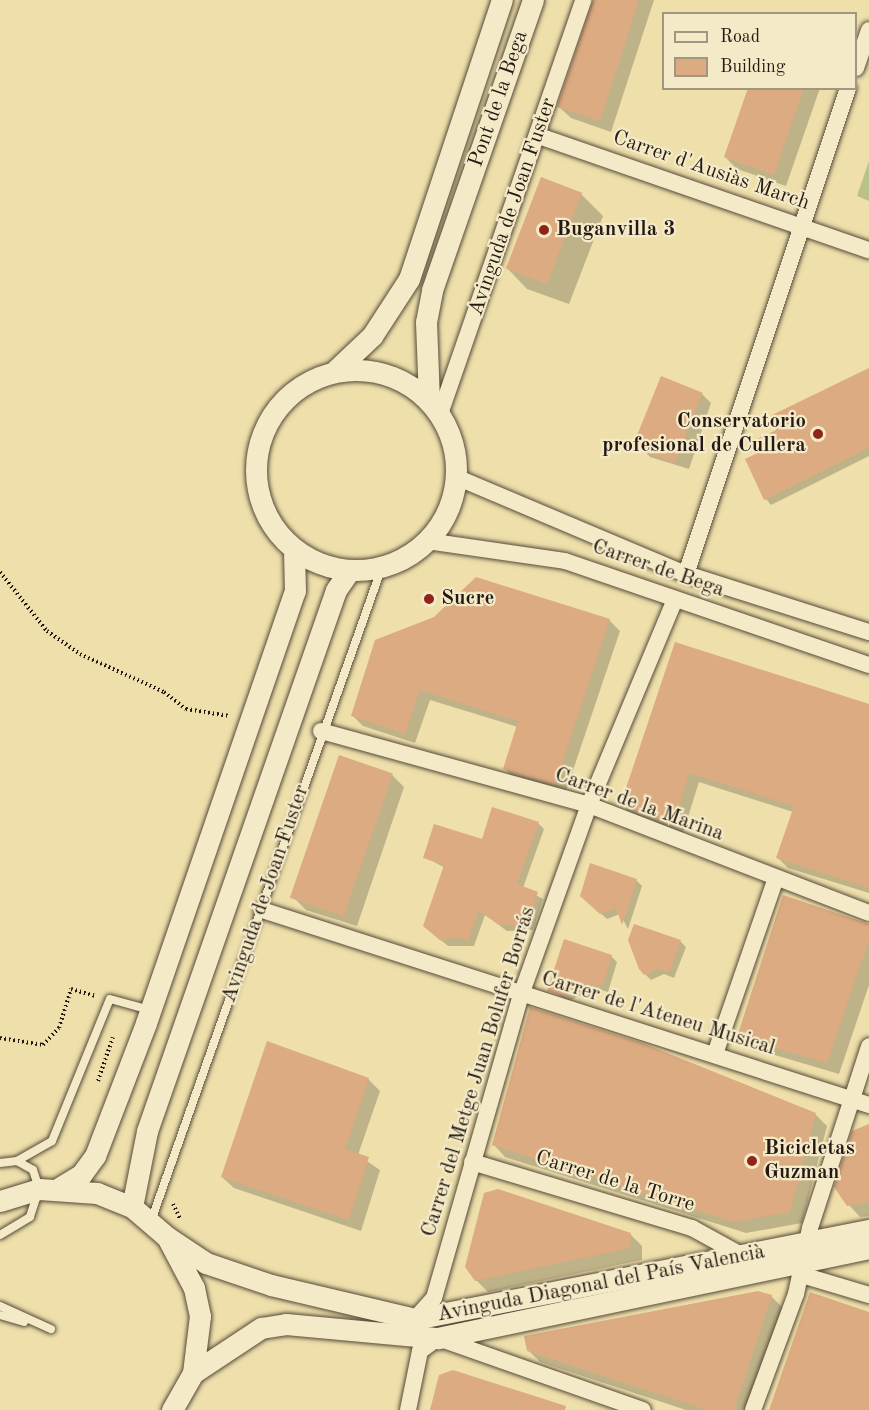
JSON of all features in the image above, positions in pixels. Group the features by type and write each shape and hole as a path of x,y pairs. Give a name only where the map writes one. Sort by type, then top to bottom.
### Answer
{"street":[{"name":"Pont de la Bega","path":"336,369 394,309 438,189 502,0"},
{"name":"Pont de la Bega","path":"434,407 426,321 439,264 533,0"},
{"name":"Avinguda de Joan Fuster","path":"434,407 539,136 583,0"},
{"path":"857,63 869,30"},
{"path":"686,574 799,226 847,90"},
{"name":"Carrer d'Ausiàs March","path":"539,136 869,250"},
{"path":"336,369 371,371 403,381 434,407 450,434 456,477 442,522 427,541 382,567 350,570 311,560 294,549 267,515 258,495 255,462 263,430 281,403 307,382 336,369"},
{"name":"Carrer de Bega","path":"456,477 686,574 869,632"},
{"name":"Carrer de Bega","path":"427,541 565,561 869,665"},
{"path":"0,1201 49,1188 81,1175 95,1156 150,1011 295,591 294,549"},
{"name":"Avinguda de Joan Fuster","path":"132,1208 147,1131 336,590 350,570"},
{"name":"Carrer del Metge Juan Bolufer Borrás","path":"415,1319 434,1299 521,995 589,806 675,599"},
{"name":"Carrer de la Marina","path":"321,730 589,806 775,881 869,914"},
{"path":"715,1054 775,881"},
{"name":"Carrer de l'Ateneu Musical","path":"262,910 869,1105"},
{"path":"753,1410 804,1260 869,1046"},
{"name":"Carrer de la Torre","path":"472,1162 693,1228 741,1255"},
{"path":"49,1188 97,1193 132,1208 151,1221 167,1237 191,1279 200,1316 193,1373 177,1407"},
{"name":"Avinguda Diagonal del País Valencià","path":"167,1237 206,1263 271,1285 415,1319 741,1255 804,1260 869,1230"},
{"name":"Avinguda Diagonal del País Valencià","path":"193,1373 261,1328 286,1324 438,1338 869,1248"},
{"path":"804,1260 869,1295"},
{"path":"408,1410 420,1351 438,1338 643,1410"}],"lane":[{"name":"Avinguda de Joan Fuster","path":"151,1221 262,910 321,730 382,567"},
{"path":"0,1162 17,1161 52,1141 110,999 150,1011"},
{"path":"0,1235 30,1216 49,1188 33,1170 17,1161"},
{"path":"0,1306 51,1329 0,1315"}],"path":[{"path":"0,573 47,631 80,654 164,692 186,709 250,720"},
{"path":"0,1038 43,1045 59,1028 71,989 110,999"}],"green space":[{"path":"869,161 869,201 857,196"}],"building":[{"path":"593,0 639,0 600,121 557,107"},
{"path":"747,90 803,90 774,175 724,157"},
{"name":"Buganvilla 3","path":"541,177 582,193 547,284 506,268"},
{"name":"Conservatorio profesional de Cullera","path":"869,368 869,448 764,500 745,459 764,450 757,439 776,430 770,416"},
{"path":"661,376 703,393 674,463 633,446"},
{"path":"476,577 610,619 555,785 503,769 518,721 420,690 405,734 351,716 375,640 434,617"},
{"path":"675,642 869,704 869,888 776,858 794,806 689,773 674,824 620,806"},
{"path":"339,755 393,774 344,916 290,898"},
{"path":"492,807 539,822 517,884 538,892 527,925 500,925 479,911 468,941 455,937 441,941 423,926 444,865 423,858 434,824 482,839"},
{"path":"590,863 637,879 622,925 616,908 600,914 580,896"},
{"path":"783,895 869,924 869,940 827,1063 737,1037"},
{"path":"634,924 681,940 669,973 658,969 644,975 639,969 628,940"},
{"path":"564,939 612,955 602,987 589,983 562,995 547,991"},
{"path":"530,1007 645,1044 816,1113 790,1212 733,1222 492,1145"},
{"path":"267,1041 369,1078 345,1149 369,1157 349,1220 221,1177"},
{"path":"869,1124 869,1202 847,1206 834,1187 852,1131"},
{"path":"498,1189 631,1233 630,1248 475,1281 465,1267 484,1193"},
{"path":"758,1291 772,1295 734,1410 707,1410 527,1351 524,1336"},
{"path":"810,1292 869,1312 869,1410 769,1410"},
{"path":"453,1370 566,1406 565,1410 430,1410 439,1375"}],"place":[{"name":"Buganvilla 3","path":"544,230"},
{"name":"Conservatorio profesional de Cullera","path":"818,434"},
{"name":"Sucre","path":"429,599"},
{"name":"Bicicletas Guzman","path":"752,1161"}]}
